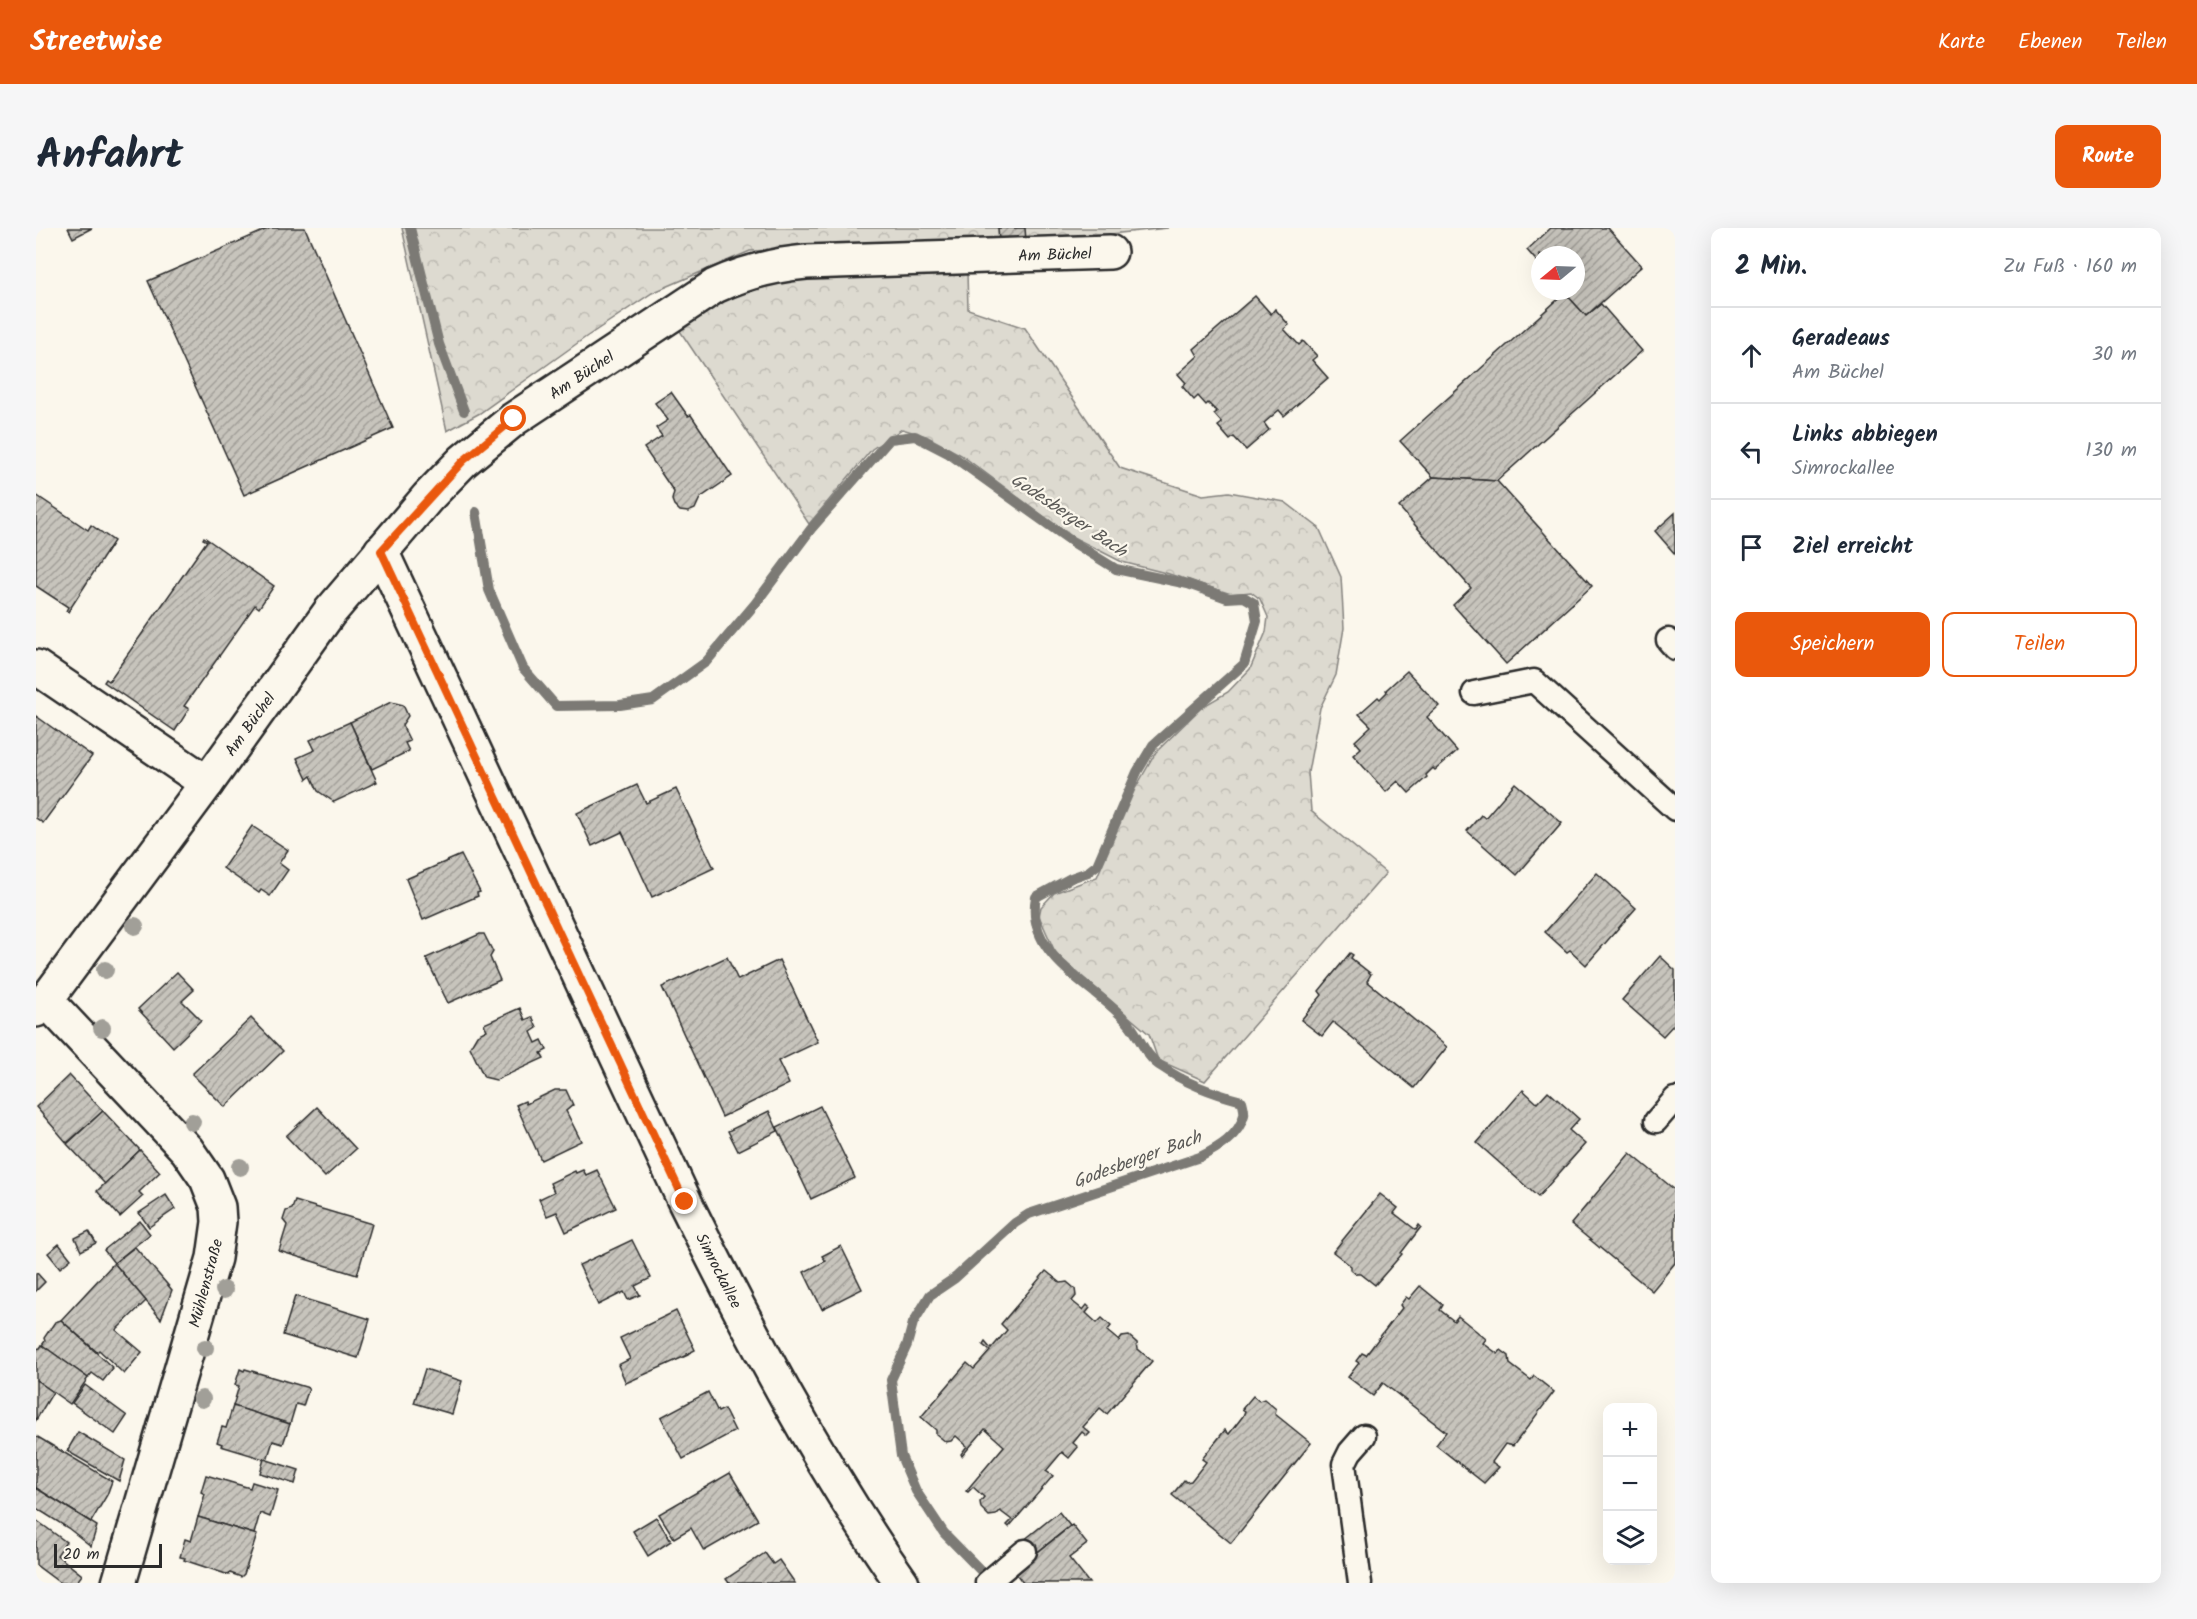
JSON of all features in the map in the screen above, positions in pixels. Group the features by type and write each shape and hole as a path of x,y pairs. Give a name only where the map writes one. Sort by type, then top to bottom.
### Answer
{"street":[{"name":"Am Büchel","path":"41,1005 207,783 329,613 381,551 463,461 514,419 693,299 738,275 765,267 806,262 1110,252"},
{"name":"Simrockallee","path":"381,551 680,1191 728,1288 795,1412 879,1551 902,1583"},
{"path":"36,667 207,783"},
{"name":"Mühlenstraße","path":"41,1005 187,1150 207,1179 218,1207 218,1238 214,1258 119,1583"}],"lane":[{"path":"1474,693 1534,681 1675,809"},
{"path":"1656,1121 1675,1099"},
{"path":"1360,1583 1344,1464 1350,1452 1364,1436"},
{"path":"987,1583 1025,1551"}],"green space":[{"path":"402,228 1168,228 1044,241 750,251 652,293 480,413 447,431"},
{"path":"967,272 968,309 1025,328 1120,468 1203,495 1229,492 1285,502 1319,528 1341,577 1344,628 1336,675 1320,708 1308,772 1311,811 1386,873 1205,1081 1158,1060 1149,1034 1056,954 1039,916 1041,907 1054,893 1097,877 1135,789 1156,752 1202,707 1228,692 1250,669 1266,632 1268,617 1260,599 1251,592 1231,594 1166,573 1122,562 1069,535 961,455 926,436 902,429 872,449 809,524 670,316 752,278"}],"building":[{"path":"68,228 92,228 73,238"},
{"path":"270,228 305,228 393,428 244,495 148,281"},
{"path":"998,228 1025,228 1026,241 999,242"},
{"path":"1551,228 1608,228 1642,266 1586,316 1571,300 1585,300 1585,246 1531,246"},
{"path":"1255,296 1271,314 1275,309 1289,325 1284,329 1299,345 1303,341 1317,356 1312,360 1328,378 1284,416 1279,410 1264,423 1269,430 1246,450 1234,437 1230,440 1218,426 1222,423 1214,414 1217,412 1208,403 1206,405 1198,396 1194,400 1182,386 1186,383 1178,374 1198,356 1194,349"},
{"path":"1557,300 1571,300 1586,316 1601,304 1642,351 1497,481 1433,477 1400,441"},
{"path":"671,392 688,416 691,415 732,476 700,498 695,509 688,512 680,511 674,505 672,500 674,492 644,448 662,436 656,428 668,420 655,403"},
{"path":"1433,477 1497,481 1592,586 1506,664 1453,605 1471,588 1399,507"},
{"path":"36,495 88,530 91,525 114,541 68,612 66,611 68,607 36,586"},
{"path":"1675,513 1675,554 1655,531"},
{"path":"204,537 274,586 259,608 255,605 184,706 189,709 175,731 104,682 106,679 109,681 207,541 203,539"},
{"path":"1407,671 1439,706 1427,717 1457,751 1435,770 1433,768 1426,775 1427,777 1409,793 1398,781 1386,792 1353,755 1361,748 1355,741 1371,726 1359,714 1378,697 1380,699 1387,692 1386,690"},
{"path":"391,702 403,705 408,716 402,725 410,741 405,743 409,751 372,769 350,722"},
{"path":"36,716 92,756 43,823 36,818"},
{"path":"350,722 377,782 334,802 318,791 311,776 307,779 297,758 315,750 310,740"},
{"path":"1515,783 1562,823 1517,875 1467,831 1481,815 1485,818"},
{"path":"637,785 646,803 676,789 714,868 652,897 622,832 592,846 577,813"},
{"path":"252,826 288,850 279,863 288,870 270,896 261,890 259,893 223,868"},
{"path":"461,855 480,892 477,893 478,896 423,920 406,879"},
{"path":"1597,873 1636,908 1586,965 1545,932"},
{"path":"484,934 493,952 490,957 500,980 448,1003 426,958"},
{"path":"1350,953 1353,955 1351,958 1371,974 1367,981 1447,1047 1414,1088 1333,1022 1322,1036 1301,1020 1322,995 1319,991"},
{"path":"1660,956 1675,970 1675,1023 1663,1036 1622,1000"},
{"path":"727,957 738,980 779,960 818,1042 778,1061 789,1084 722,1117 662,987"},
{"path":"177,972 194,990 182,1001 201,1020 173,1047 138,1009"},
{"path":"520,1008 525,1020 532,1017 537,1028 531,1032 536,1043 542,1040 547,1050 541,1053 544,1058 496,1080 484,1077 470,1047 477,1035 487,1030 484,1024"},
{"path":"251,1018 283,1051 225,1107 192,1074"},
{"path":"69,1075 103,1111 67,1143 36,1107"},
{"path":"555,1090 566,1090 573,1105 566,1111 581,1141 541,1160 516,1105 525,1101 526,1104"},
{"path":"1523,1090 1537,1103 1548,1091 1579,1119 1569,1130 1585,1144 1538,1197 1477,1143"},
{"path":"820,1106 855,1178 811,1199 777,1127"},
{"path":"317,1107 356,1149 325,1177 286,1136"},
{"path":"103,1111 140,1150 105,1184 67,1144"},
{"path":"769,1111 778,1131 738,1151 728,1131"},
{"path":"140,1150 160,1172 139,1192 143,1196 120,1217 97,1191"},
{"path":"1630,1153 1675,1190 1675,1263 1652,1291 1571,1224"},
{"path":"583,1170 586,1175 597,1170 616,1208 566,1232 557,1212 547,1216 539,1199 554,1192 550,1183 575,1171 576,1173"},
{"path":"1380,1194 1398,1208 1394,1213 1416,1230 1419,1225 1421,1227 1402,1254 1375,1285 1361,1274 1356,1274 1351,1270 1351,1266 1333,1252"},
{"path":"166,1195 175,1209 149,1227 139,1213"},
{"path":"295,1201 372,1224 357,1275 279,1251 287,1225 283,1220 286,1211 292,1209"},
{"path":"140,1221 150,1234 114,1263 104,1250"},
{"path":"89,1231 96,1243 81,1251 75,1238"},
{"path":"632,1240 651,1278 635,1286 640,1295 628,1300 624,1292 598,1305 579,1265"},
{"path":"59,1244 71,1259 60,1268 48,1253"},
{"path":"841,1246 862,1289 822,1309 804,1272 826,1261 822,1256"},
{"path":"135,1247 172,1290 161,1319 114,1263"},
{"path":"114,1263 146,1301 116,1330 142,1352 124,1374 99,1350 97,1352 61,1320"},
{"path":"1046,1271 1061,1283 1067,1282 1075,1289 1076,1296 1072,1301 1083,1310 1087,1305 1090,1308 1086,1313 1097,1323 1102,1318 1111,1326 1107,1331 1119,1341 1122,1337 1129,1336 1137,1343 1138,1349 1152,1361 1107,1414 1100,1408 1083,1427 1090,1433 1087,1436 1082,1432 1073,1443 1078,1447 1069,1458 1062,1452 1046,1471 1053,1476 1009,1527 1007,1525 1012,1520 1000,1511 996,1515 989,1516 981,1508 980,1502 984,1497 973,1487 968,1492 966,1491 1004,1446 985,1429 962,1456 967,1446 956,1436 946,1442 921,1417 967,1363 974,1369 990,1351 983,1345 985,1342 991,1349 1007,1330 1001,1324"},
{"path":"36,1274 45,1282 36,1291"},
{"path":"1420,1286 1443,1305 1440,1310 1454,1321 1458,1316 1486,1339 1483,1343 1498,1354 1501,1350 1509,1356 1510,1364 1531,1380 1534,1376 1554,1392 1513,1446 1505,1444 1492,1462 1499,1467 1484,1483 1436,1445 1446,1432 1383,1383 1373,1396 1348,1377 1359,1363 1356,1361 1362,1353 1366,1355 1402,1308 1400,1305 1406,1297 1409,1299"},
{"path":"295,1296 370,1319 358,1358 283,1335"},
{"path":"676,1311 695,1350 626,1383 618,1365 630,1359 620,1338"},
{"path":"61,1320 113,1368 103,1381 92,1373 88,1378 42,1345 55,1322"},
{"path":"42,1345 88,1378 70,1404 36,1380 36,1349"},
{"path":"240,1369 309,1388 303,1406 296,1404 290,1424 233,1406 239,1386 235,1385"},
{"path":"425,1369 462,1381 452,1414 414,1403"},
{"path":"36,1380 53,1392 36,1420"},
{"path":"85,1385 127,1416 115,1434 72,1403"},
{"path":"708,1392 718,1412 724,1409 735,1431 683,1459 661,1417"},
{"path":"1253,1396 1259,1401 1264,1399 1276,1409 1275,1414 1311,1443 1231,1543 1172,1495 1184,1480 1191,1481 1206,1462 1202,1459 1225,1430 1229,1434 1243,1416 1245,1411 1242,1409"},
{"path":"233,1406 290,1424 283,1444 273,1441 267,1460 221,1446 222,1444 217,1442 222,1427 226,1428"},
{"path":"78,1432 125,1460 119,1481 67,1451"},
{"path":"36,1436 112,1481 107,1495 91,1522 36,1488"},
{"path":"264,1459 299,1470 295,1484 260,1473"},
{"path":"730,1473 758,1520 704,1551 691,1528 674,1538 659,1514"},
{"path":"206,1475 250,1488 252,1482 278,1490 270,1517 260,1513 254,1534 198,1517 205,1494 201,1492"},
{"path":"36,1488 97,1526 91,1546 36,1508"},
{"path":"1059,1512 1070,1526 1030,1558 1019,1544"},
{"path":"198,1517 257,1535 241,1577 230,1573 229,1575 180,1557 185,1539 191,1541"},
{"path":"656,1517 671,1541 648,1556 633,1531"},
{"path":"36,1520 66,1542 57,1555 82,1575 76,1583 60,1583 36,1565"},
{"path":"1072,1525 1087,1544 1069,1558 1089,1583 1023,1583 1014,1571"},
{"path":"765,1553 773,1564 779,1560 795,1583 729,1583 726,1579"}],"waterway":[{"name":"Godesberger Bach","path":"410,228 439,344 464,411"},
{"name":"Godesberger Bach","path":"476,512 489,590 523,668 556,706 620,705 653,700 706,662 755,604 811,529 890,439 915,436 948,453 1074,543 1116,569 1188,584 1227,598 1244,597 1254,603 1257,621 1244,664 1153,745 1137,772 1097,865 1088,872 1071,878 1036,897 1035,918 1041,937 1052,954 1129,1024 1156,1063 1190,1083 1242,1101 1244,1113 1238,1129 1214,1150 1200,1157 1029,1214 1015,1223 955,1278 930,1295 913,1323 907,1345 891,1380 901,1456 916,1491 944,1533 991,1581"}],"route":[{"path":"514,419 463,461 381,551 685,1202"}]}
